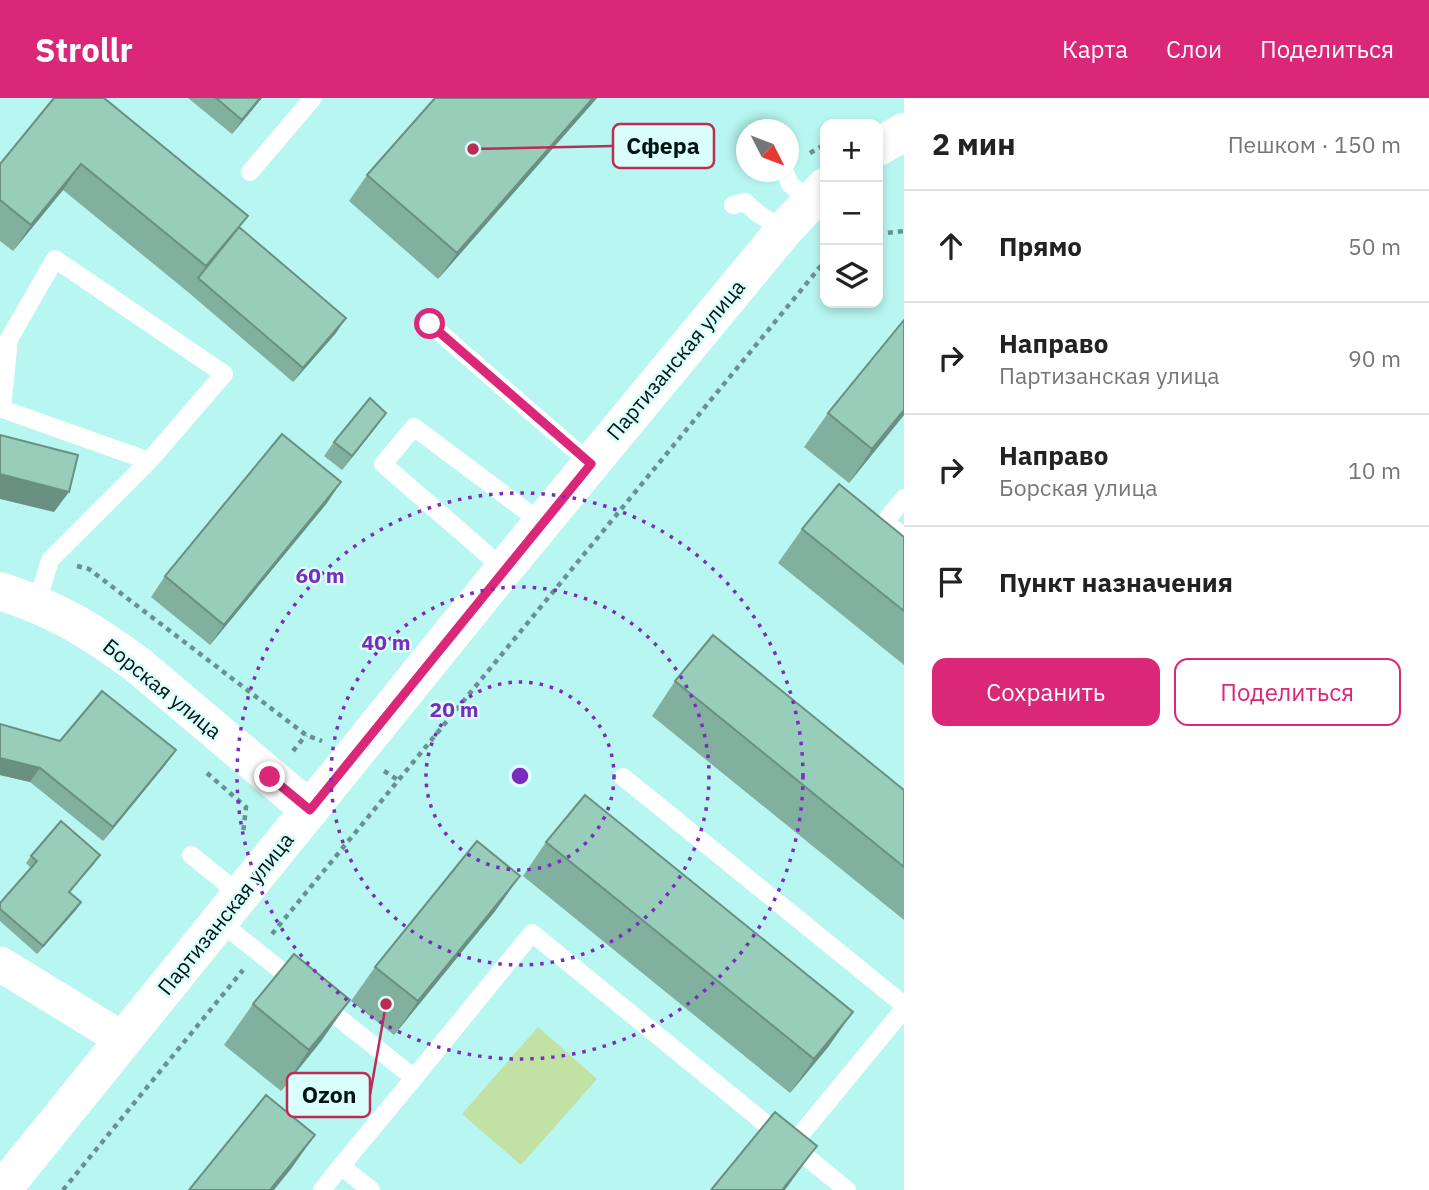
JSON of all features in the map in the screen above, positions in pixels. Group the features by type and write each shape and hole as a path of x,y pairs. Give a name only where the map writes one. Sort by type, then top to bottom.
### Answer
{"street":[{"path":"883,145 904,132"},
{"name":"Партизанская улица","path":"2,1190 124,1040 226,897 310,810 542,523 784,230 817,194"},
{"name":"Борская улица","path":"0,591 37,603 75,622 139,666 310,810"},
{"path":"0,964 124,1040"}],"lane":[{"path":"250,172 313,98"},
{"path":"789,182 817,194"},
{"path":"733,205 745,202 784,230"},
{"path":"37,603 50,560 149,461 224,374 55,259 9,339 2,408 149,461"},
{"path":"430,324 591,464"},
{"path":"505,569 383,464 414,427 542,523"},
{"path":"904,498 885,522 904,537"},
{"path":"622,777 904,1007 792,1145"},
{"path":"191,855 226,897 258,952 414,1078"},
{"path":"322,1190 531,933 847,1190"},
{"path":"341,1166 371,1190"}],"path":[{"path":"883,233 904,231"},
{"path":"62,1190 820,267"},
{"path":"50,560 89,569 306,735 326,742"},
{"path":"293,751 306,735"},
{"path":"197,764 246,807 245,827 226,897"}],"green space":[{"path":"538,1027 597,1079 521,1165 462,1114"}],"building":[{"path":"54,98 104,98 248,216 206,266 81,164 31,225 0,200 0,164"},
{"path":"216,98 260,98 242,120"},
{"path":"435,98 593,98 457,253 367,175"},
{"path":"239,227 346,318 303,368 198,278"},
{"path":"904,320 904,410 872,449 828,413"},
{"path":"370,398 386,413 352,456 334,442"},
{"path":"282,434 341,482 224,625 165,576"},
{"path":"0,435 78,455 69,492 0,474"},
{"path":"839,484 904,537 904,611 802,529"},
{"path":"713,635 904,790 904,867 675,681"},
{"path":"102,691 176,750 113,827 40,768 0,758 0,724 60,741"},
{"path":"585,795 853,1012 814,1059 546,842"},
{"path":"61,821 100,855 69,892 81,902 43,946 0,909 0,903 37,861 31,856"},
{"path":"477,841 520,876 418,1001 375,967"},
{"path":"294,954 350,1000 309,1050 253,1004"},
{"path":"266,1095 315,1135 270,1190 189,1190"},
{"path":"775,1112 817,1146 782,1190 711,1190"}],"place":[{"name":"Сфера","path":"473,149"},
{"name":"Ozon","path":"386,1004"}],"route":[{"path":"270,777 310,810 591,464 430,324"}]}
